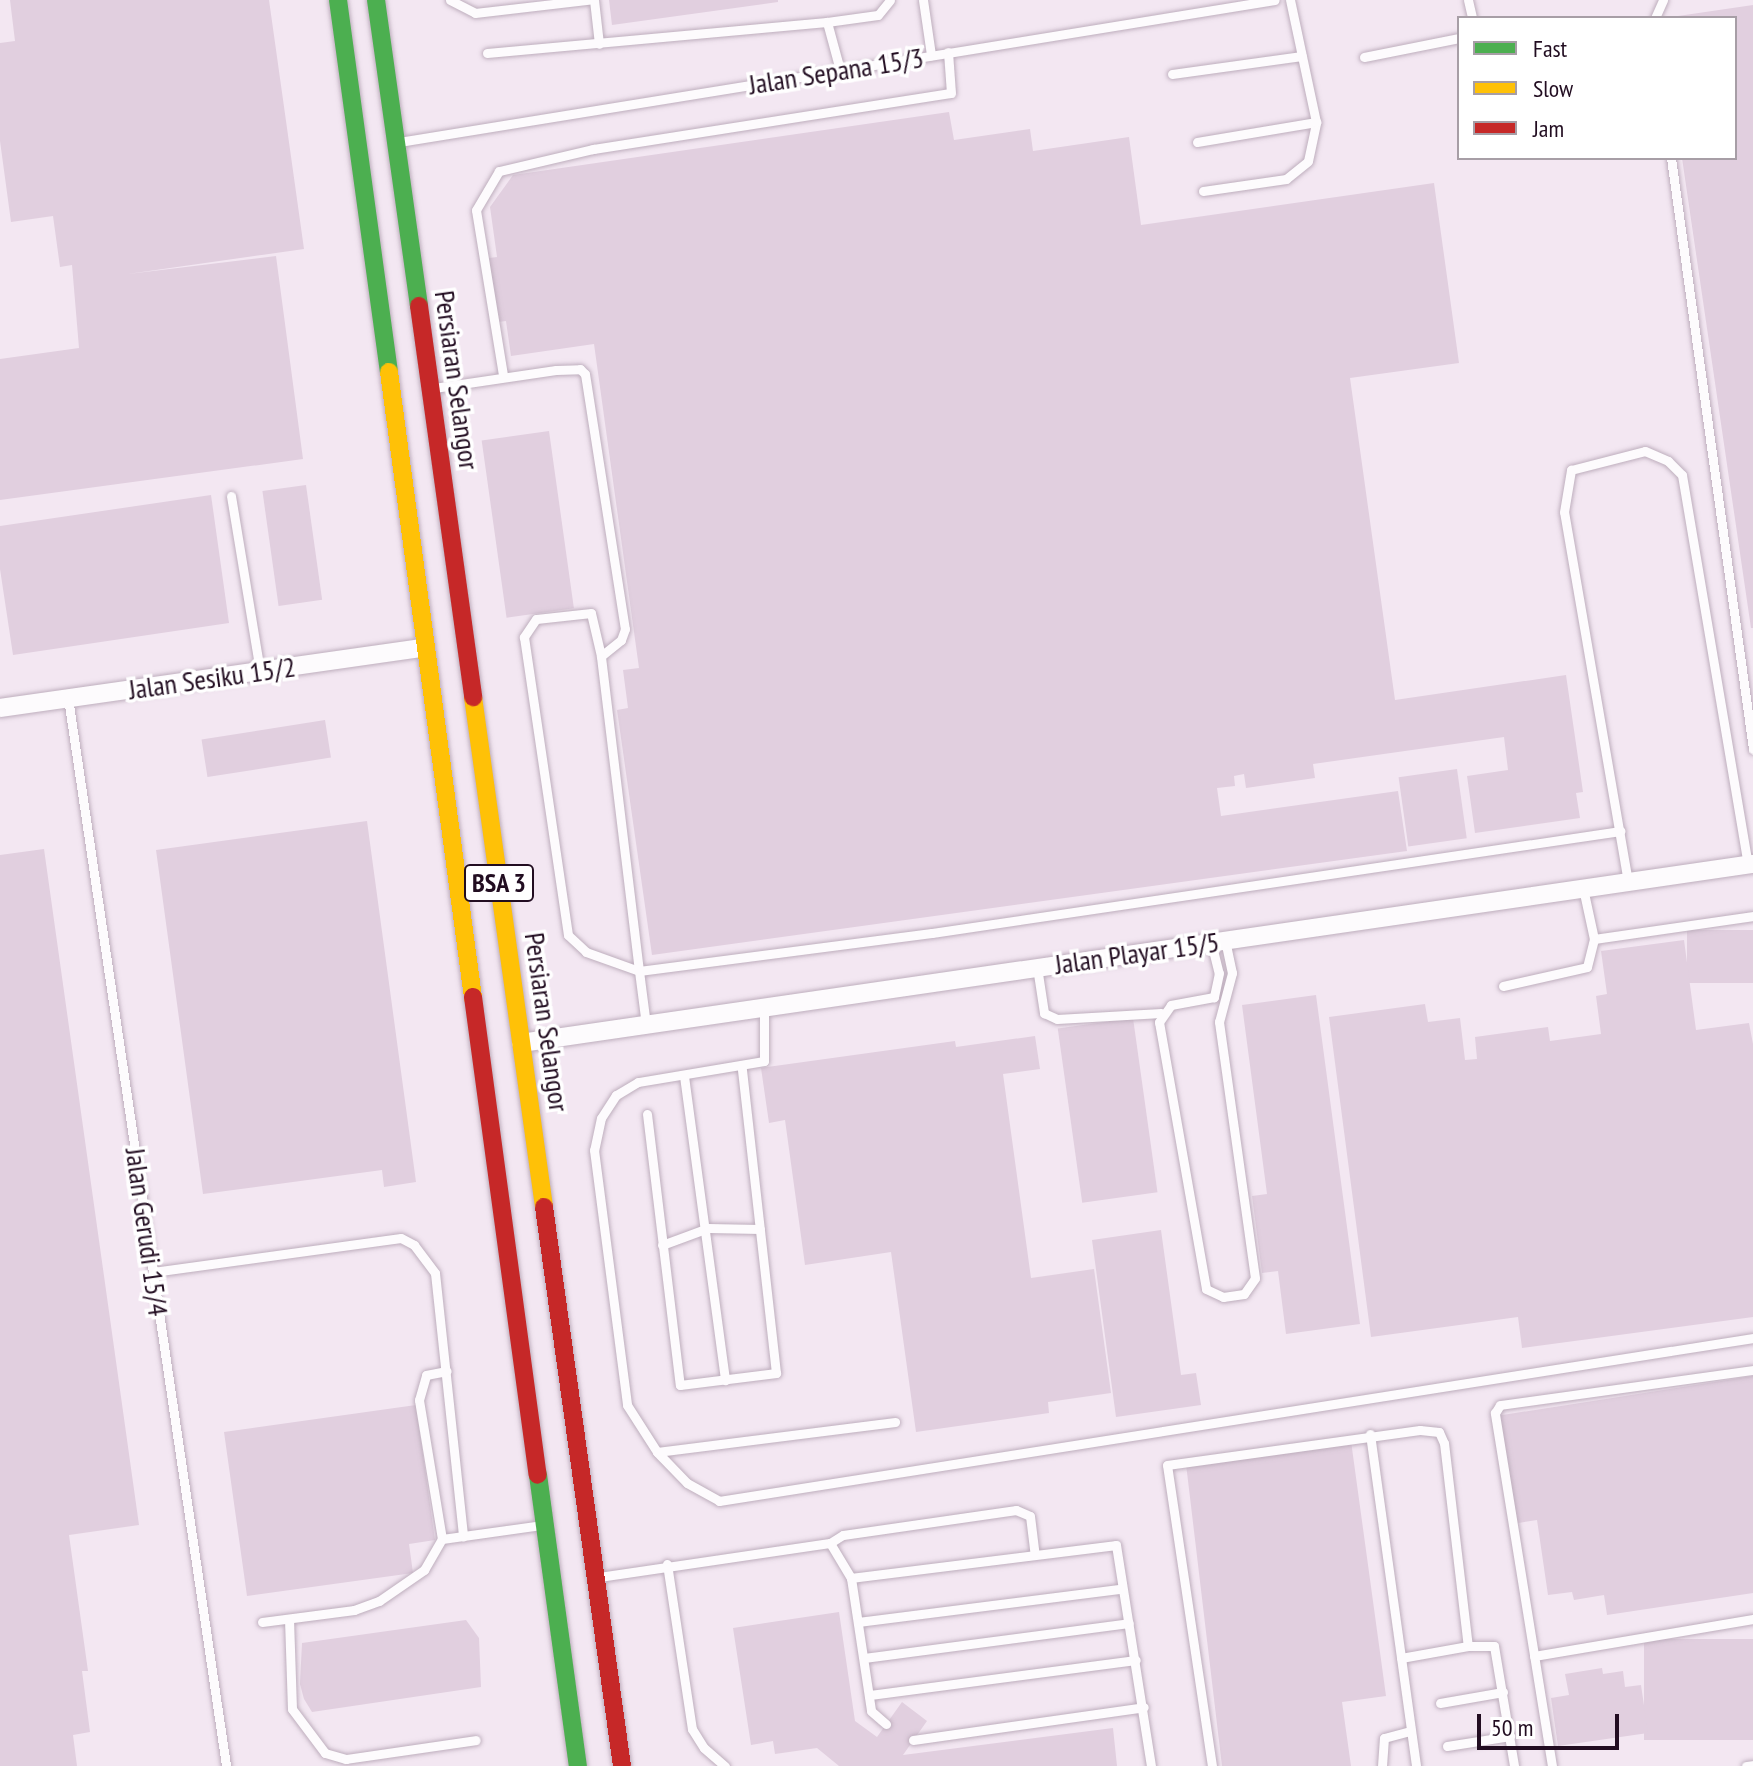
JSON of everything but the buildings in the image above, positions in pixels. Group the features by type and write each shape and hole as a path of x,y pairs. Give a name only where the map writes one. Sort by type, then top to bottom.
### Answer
{"main road":[{"name":"BSA 3","path":"338,0 578,1766"},
{"name":"Persiaran Selangor","path":"376,0 622,1766"}],"street":[{"name":"Jalan Sesiku 15/2","path":"0,708 424,648"},
{"name":"Jalan Playar 15/5","path":"521,1043 1750,864"}],"lane":[{"path":"450,0 475,13 591,0 599,44"},
{"path":"487,53 827,22 878,15 890,0"},
{"path":"923,0 931,55"},
{"name":"Jalan Sepana 15/3","path":"396,142 1216,5 1275,0"},
{"path":"1203,191 1286,179 1308,161 1316,122 1290,0"},
{"path":"827,22 840,70"},
{"path":"1364,57 1457,38"},
{"path":"503,375 476,210 499,171 593,149 951,93 948,52"},
{"path":"1172,74 1302,56"},
{"path":"1197,142 1316,122"},
{"path":"1671,160 1753,749"},
{"path":"430,389 503,375 580,369 585,374 625,629 621,640 601,656"},
{"path":"1628,882 1564,512 1566,484 1571,470 1645,451 1668,461 1682,475 1750,864"},
{"path":"231,496 260,671"},
{"path":"646,1025 639,971 601,656 591,613 536,619 524,637 568,935 586,952 639,971 932,933 1620,831"},
{"name":"Jalan Gerudi 15/4","path":"68,698 226,1766"},
{"path":"1503,986 1587,967 1594,939 1583,888"},
{"path":"1594,939 1753,916"},
{"path":"1161,1013 1206,1289 1223,1297 1244,1294 1255,1278 1219,1022 1232,973 1218,941"},
{"path":"1037,967 1044,1013 1057,1019 1161,1013 1171,1005 1214,997 1219,973 1218,941"},
{"path":"764,1007 764,1061 742,1068 638,1082 616,1095 601,1118 594,1150 627,1405 657,1452 687,1483 719,1501 1753,1338"},
{"path":"647,1114 680,1385 776,1373 742,1068"},
{"path":"684,1076 708,1228 725,1380"},
{"path":"662,1245 708,1228 760,1229"},
{"path":"153,1272 401,1238 428,1259 435,1273 463,1537"},
{"path":"1552,1766 1495,1420 1500,1405 1753,1370"},
{"path":"262,1622 354,1610 379,1601 424,1570 442,1539 419,1400 426,1375 447,1371"},
{"path":"657,1452 895,1422"},
{"path":"1212,1766 1167,1465 1370,1434 1439,1432 1444,1443 1468,1646"},
{"path":"1370,1434 1416,1766"},
{"path":"596,1578 667,1564 830,1543 843,1535 1016,1510 1030,1516 1035,1554"},
{"path":"442,1539 545,1525"},
{"path":"830,1543 851,1578 871,1711 886,1724"},
{"path":"851,1578 1116,1545 1151,1766"},
{"path":"667,1564 692,1729 704,1748 725,1766"},
{"path":"858,1622 1121,1589"},
{"path":"289,1619 292,1709 325,1753 346,1759 476,1740"},
{"path":"1534,1656 1753,1619"},
{"path":"864,1658 1129,1623"},
{"path":"1401,1658 1468,1646 1494,1646 1514,1766"},
{"path":"870,1695 1136,1660"},
{"path":"1440,1703 1503,1692"},
{"path":"913,1740 1144,1707"},
{"path":"1382,1766 1384,1738 1411,1731"},
{"path":"1447,1746 1510,1736"},
{"path":"1746,1766 1753,1765"}],"traffic: fast":[{"path":"338,0 389,372"},
{"path":"376,0 419,306"},
{"path":"538,1475 578,1766"}],"traffic: slow":[{"path":"389,372 473,997"},
{"path":"473,697 544,1207"}],"traffic: jam":[{"path":"419,306 473,697"},
{"path":"473,997 538,1475"},
{"path":"544,1207 622,1766"}]}
